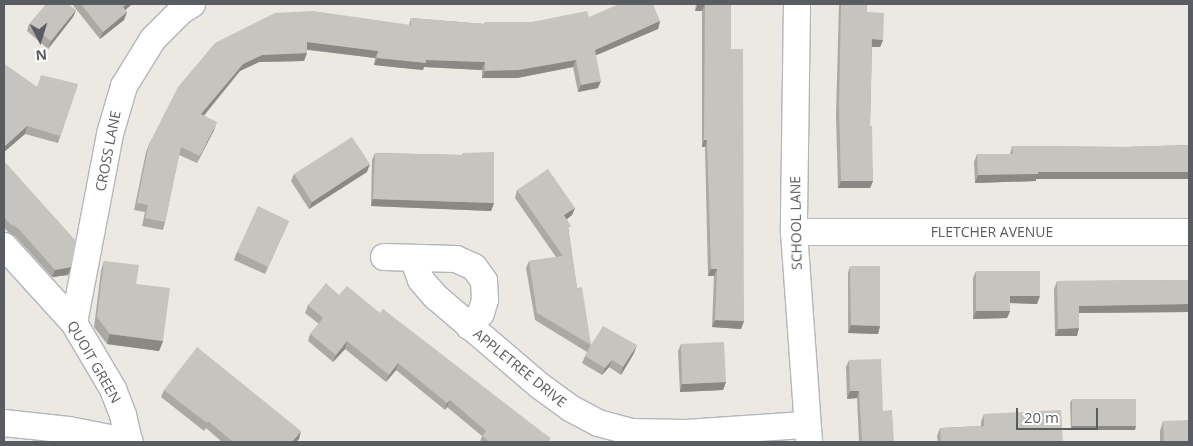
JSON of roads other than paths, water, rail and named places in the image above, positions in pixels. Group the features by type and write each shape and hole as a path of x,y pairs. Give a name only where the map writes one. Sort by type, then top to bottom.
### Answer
{"street":[{"name":"CROSS LANE","path":"74,323 110,134 124,86 153,39 192,4"},
{"name":"SCHOOL LANE","path":"797,4 794,232 807,434"},
{"name":"FLETCHER AVENUE","path":"794,232 1189,232"},
{"name":"QUOIT GREEN","path":"4,246 74,323 113,389 123,415 130,442"},
{"name":"APPLETREE DRIVE","path":"384,257 456,259 474,267 484,281 485,300 480,313 469,327"},
{"name":"APPLETREE DRIVE","path":"413,258 421,280 436,298 540,386 570,408 598,423 632,432 807,434"},
{"path":"4,423 69,430 130,442"}]}
